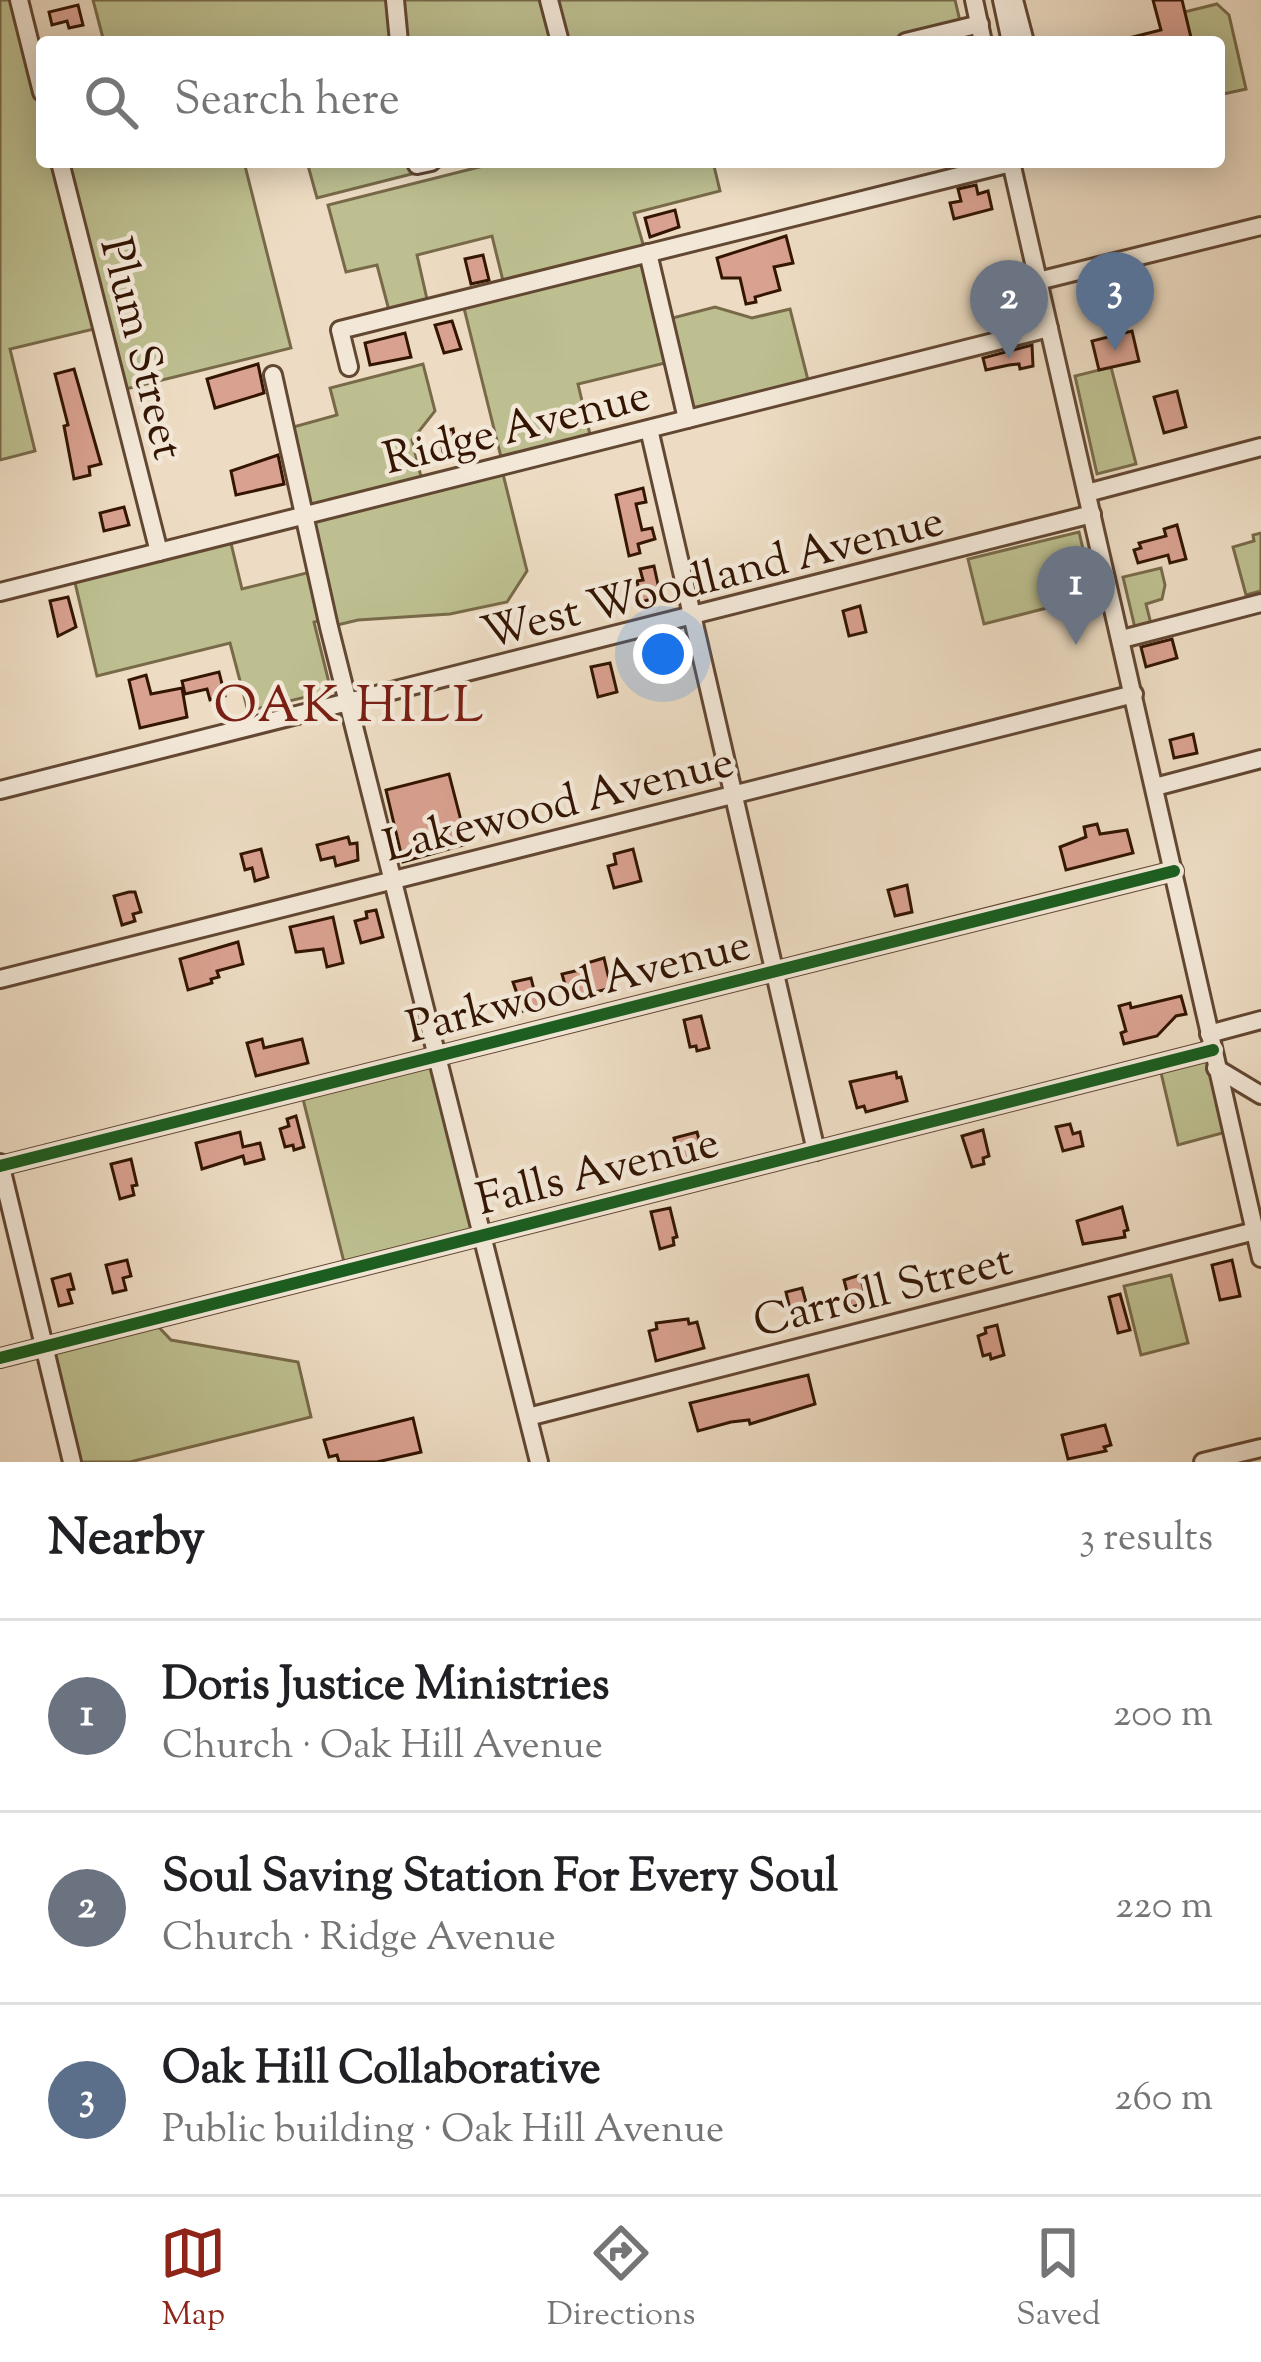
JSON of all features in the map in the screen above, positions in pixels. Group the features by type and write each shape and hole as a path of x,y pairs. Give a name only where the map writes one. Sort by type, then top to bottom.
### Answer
{"street":[{"path":"19,0 36,68"},
{"path":"550,0 559,36"},
{"path":"974,0 981,36"},
{"path":"1002,0 1010,36"},
{"path":"1014,0 1023,36"},
{"path":"390,2 398,36"},
{"name":"Plum Street","path":"62,168 159,552"},
{"path":"349,367 340,330 987,168"},
{"path":"1012,168 1261,1258"},
{"path":"1038,281 1261,226"},
{"path":"648,253 687,419"},
{"name":"Ridge Avenue","path":"0,592 1049,328"},
{"path":"273,374 535,1461"},
{"path":"649,428 816,1151"},
{"path":"1087,493 1261,447"},
{"name":"West Woodland Avenue","path":"0,790 1092,514"},
{"path":"1122,639 1261,603"},
{"name":"Lakewood Avenue","path":"0,979 1134,694"},
{"path":"1155,787 1261,759"},
{"name":"Parkwood Avenue","path":"0,1165 1174,872"},
{"name":"Falls Avenue","path":"0,1358 1213,1050 1261,1020"},
{"path":"1213,1050 1261,1095"},
{"path":"0,1165 71,1462"},
{"name":"Carroll Street","path":"528,1417 1255,1231"},
{"path":"1203,1462 1261,1448"}],"green space":[{"path":"0,0 19,0 36,68 36,168 246,168 291,348 118,391 102,327 10,349 35,451 0,460"},
{"path":"93,0 955,0 963,34 955,36 102,36"},
{"path":"1217,4 1229,15 1246,89 1225,94 1225,36 1190,36 1184,12"},
{"path":"309,168 435,168 317,198"},
{"path":"475,168 714,168 720,191 634,213 665,320 715,307 752,318 790,309 810,388 687,419 673,361 578,384 592,443 503,465 462,300 505,289 492,236 417,255 429,308 391,318 377,265 346,272 328,205"},
{"path":"423,364 435,411 412,440 423,485 501,466 527,571 507,602 450,614 358,620 329,627 327,619 314,622 331,691 248,711 230,643 97,676 73,574 229,535 242,589 315,571 286,429 337,415 330,388"},
{"path":"1111,367 1136,464 1097,474 1075,376"},
{"path":"1079,532 1094,596 984,624 968,559"},
{"path":"1261,533 1261,591 1246,595 1233,547 1254,541 1253,535"},
{"path":"1161,568 1162,599 1146,604 1151,624 1135,628 1123,577"},
{"path":"1213,1050 1230,1131 1178,1145 1159,1064"},
{"path":"437,1056 482,1236 346,1270 301,1091"},
{"path":"1171,1275 1188,1343 1141,1355 1124,1286"},
{"path":"152,1320 171,1340 298,1362 311,1417 130,1462 72,1462 44,1347"}],"building":[{"path":"1153,0 1182,0 1191,36 1137,36 1161,30"},
{"path":"78,5 83,25 69,28 67,21 52,25 49,12"},
{"path":"976,185 978,194 988,191 992,209 954,219 950,203 961,201 958,189"},
{"path":"675,210 679,227 650,237 645,218"},
{"path":"786,236 793,263 774,267 780,290 746,304 740,278 722,278 717,258"},
{"path":"483,255 489,280 471,284 465,259"},
{"path":"452,321 461,349 444,353 435,325"},
{"path":"1132,331 1139,361 1099,370 1092,341"},
{"path":"405,333 411,357 370,365 365,343"},
{"path":"1032,345 1033,366 986,370 983,358"},
{"path":"258,364 264,393 215,408 207,379"},
{"path":"74,369 101,464 89,467 90,475 74,479 64,426 68,425 55,374"},
{"path":"1177,391 1186,427 1164,433 1154,397"},
{"path":"453,429 454,435 471,431 476,453 445,460 440,438 442,432"},
{"path":"278,455 284,484 236,495 231,471"},
{"path":"643,488 646,502 636,504 642,530 652,528 655,539 638,544 640,553 629,556 616,495"},
{"path":"124,507 129,525 104,531 100,513"},
{"path":"1177,525 1186,559 1170,563 1168,555 1138,563 1134,550 1141,548 1139,543 1166,536 1164,529"},
{"path":"654,566 659,589 650,591 652,599 641,602 640,569"},
{"path":"68,597 76,627 58,636 50,601"},
{"path":"860,606 866,632 849,636 843,611"},
{"path":"1172,639 1177,658 1146,667 1141,647"},
{"path":"610,663 617,692 598,697 591,667"},
{"path":"219,672 225,696 210,700 207,689 185,694 182,681"},
{"path":"146,675 151,694 182,688 187,717 140,728 129,680"},
{"path":"1193,734 1197,753 1174,758 1170,740"},
{"path":"449,774 467,844 403,862 386,790"},
{"path":"1097,824 1100,834 1127,830 1133,853 1066,870 1060,847 1086,837 1084,827"},
{"path":"348,837 350,844 357,843 358,860 336,866 334,857 321,860 317,845"},
{"path":"261,849 268,877 255,881 252,868 245,870 241,854"},
{"path":"633,849 641,881 614,888 608,866 616,864 614,854"},
{"path":"907,885 912,912 895,916 888,890"},
{"path":"135,892 141,912 133,914 135,921 122,925 114,896"},
{"path":"376,910 383,937 361,943 355,921"},
{"path":"333,917 343,963 327,967 323,949 296,952 290,927"},
{"path":"238,942 243,964 217,971 219,977 211,979 212,983 188,990 180,959"},
{"path":"604,958 611,988 569,999 562,974 588,968 587,963"},
{"path":"531,978 544,1006 523,1011 513,982"},
{"path":"1181,996 1186,1014 1176,1016 1157,1036 1124,1044 1121,1033 1126,1031 1119,1006 1130,1003 1131,1008"},
{"path":"701,1016 709,1048 697,1051 696,1046 690,1047 684,1020"},
{"path":"262,1039 264,1048 302,1039 308,1063 256,1076 247,1043"},
{"path":"896,1072 907,1101 866,1112 864,1106 857,1108 850,1082"},
{"path":"296,1116 304,1147 294,1150 293,1145 285,1147 280,1129"},
{"path":"1070,1124 1073,1134 1080,1132 1083,1146 1063,1151 1056,1127"},
{"path":"983,1130 989,1156 983,1158 984,1164 972,1167 962,1136"},
{"path":"240,1132 243,1147 260,1143 264,1159 245,1164 243,1156 202,1169 196,1143"},
{"path":"697,1132 702,1151 680,1161 674,1138"},
{"path":"131,1159 137,1185 132,1186 134,1195 120,1199 111,1164"},
{"path":"1122,1207 1128,1230 1125,1237 1083,1244 1077,1221"},
{"path":"670,1208 677,1237 674,1245 660,1249 651,1212"},
{"path":"127,1260 131,1276 123,1278 126,1290 113,1293 106,1265"},
{"path":"1232,1260 1240,1296 1220,1300 1212,1265"},
{"path":"70,1274 72,1303 59,1306 52,1279"},
{"path":"860,1275 867,1303 851,1307 844,1280"},
{"path":"802,1288 810,1317 793,1322 786,1292"},
{"path":"1120,1294 1130,1330 1118,1333 1109,1297"},
{"path":"688,1319 689,1324 697,1322 704,1348 656,1361 649,1331 657,1329 656,1323"},
{"path":"997,1325 1004,1355 991,1359 990,1354 983,1356 978,1336"},
{"path":"808,1375 815,1404 750,1424 749,1420 731,1422 698,1431 690,1403"},
{"path":"413,1418 421,1452 377,1462 339,1462 337,1455 329,1457 324,1440"},
{"path":"1105,1425 1111,1445 1104,1447 1106,1451 1068,1459 1062,1435"}],"cycle path":[{"path":"0,1166 1174,871"},
{"path":"0,1358 1213,1050"}],"place":[{"name":"Oak Hill Collaborative","path":"1115,351"},
{"name":"Soul Saving Station For Every Soul","path":"1009,359"},
{"name":"Doris Justice Ministries","path":"1076,645"}],"district":[{"name":"OAK HILL","path":"350,703"}]}
